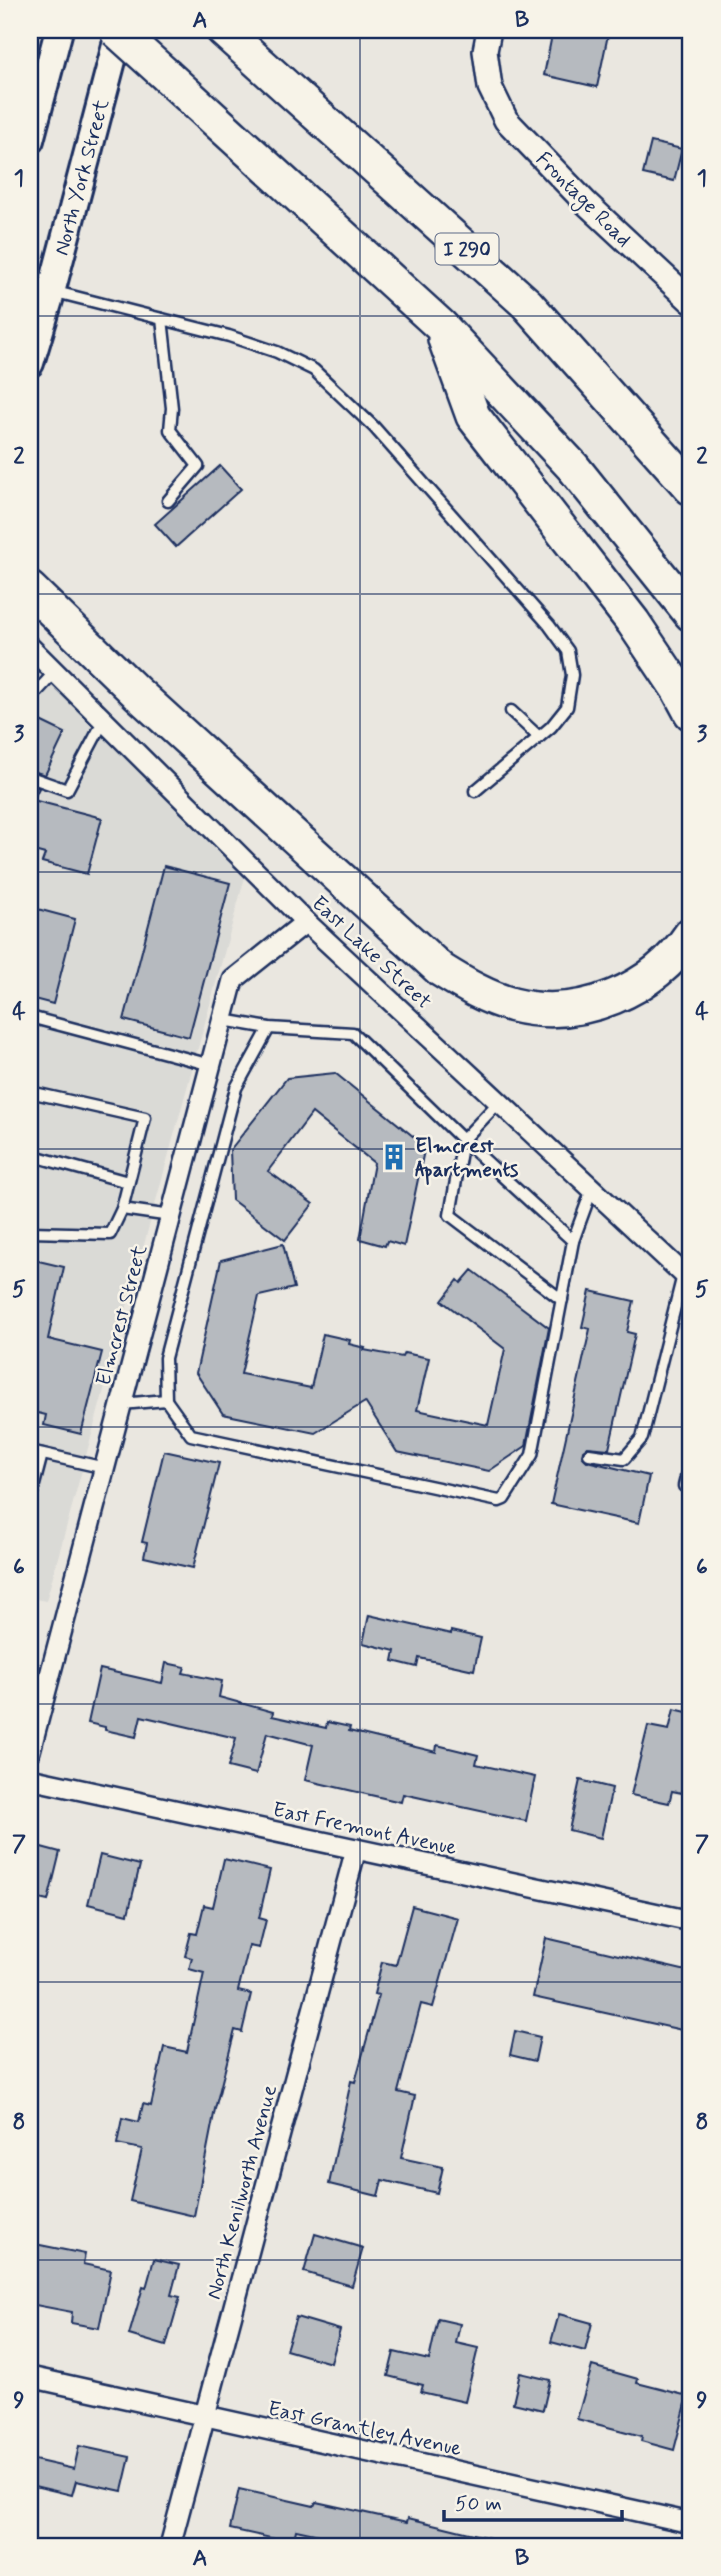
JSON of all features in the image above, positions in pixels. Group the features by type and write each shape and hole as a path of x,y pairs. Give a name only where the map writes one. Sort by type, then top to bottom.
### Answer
{"highway":[{"path":"118,30 441,327 573,467 691,614"},
{"name":"I 290","path":"223,30 527,304 691,488"},
{"path":"441,327 473,416 633,622 691,713"},
{"path":"30,590 137,693 441,971 478,993 515,1005 551,1009 592,1005 650,978 672,958 691,934"}],"main road":[{"path":"30,140 59,30"},
{"name":"North York Street","path":"30,363 118,30"}],"street":[{"name":"Frontage Road","path":"489,30 485,51 490,86 506,120 586,204 691,301"},
{"name":"East Lake Street","path":"30,647 306,922 687,1277"},
{"name":"Elmcrest Street","path":"30,1751 233,980 306,922"},
{"name":"East Fremont Avenue","path":"30,1779 691,1921"},
{"name":"North Kenilworth Avenue","path":"170,2546 356,1849"},
{"name":"East Grantley Avenue","path":"30,2377 691,2523"}],"lane":[{"path":"51,291 241,340 277,352 314,370 374,427 540,615 568,651 572,675 567,707 551,727 475,791"},
{"path":"162,319 172,408 170,430 198,466 168,501"},
{"path":"30,699 55,672"},
{"path":"511,710 539,737"},
{"path":"30,777 67,790 104,720"},
{"path":"30,1017 211,1065"},
{"path":"223,1020 269,1028 353,1033 463,1140 573,1241"},
{"path":"269,1028 236,1088 165,1358 166,1400 191,1435 499,1501 505,1499 532,1455 573,1241 592,1189"},
{"path":"30,1099 30,1092 145,1118 122,1209 110,1234 30,1232"},
{"path":"499,1102 463,1140 450,1215 562,1300"},
{"path":"30,1155 128,1182"},
{"path":"122,1209 171,1216"},
{"path":"589,1454 624,1458 642,1438 687,1277"},
{"path":"122,1404 166,1400"},
{"path":"30,1451 105,1468"},
{"path":"30,1500 42,1454"},
{"path":"684,1486 691,1457"}],"shaded area":[{"path":"30,662 245,877 46,1601 30,1598"}],"building":[{"path":"553,30 609,30 597,87 544,75"},
{"path":"651,142 682,149 674,181 643,174"},
{"path":"220,466 241,489 176,547 155,524"},
{"path":"36,719 65,733 45,775 30,770 30,731"},
{"path":"30,785 39,788 33,800 102,818 87,874 42,862 45,854 30,850"},
{"path":"164,866 230,883 189,1037 124,1020"},
{"path":"30,907 75,919 53,1004 30,998"},
{"name":"Elmcrest Apartments","path":"335,1073 425,1146 404,1246 387,1241 385,1246 360,1239 374,1163 312,1113 268,1171 313,1204 285,1240 232,1200 230,1150 287,1078"},
{"path":"283,1244 294,1288 259,1296 241,1374 311,1388 323,1334 350,1340 349,1344 365,1348 364,1350 402,1357 404,1353 429,1358 417,1410 488,1425 505,1349 442,1301 458,1280 461,1283 472,1270 549,1328 526,1446 489,1471 397,1452 365,1402 315,1433 223,1414 196,1373 221,1260"},
{"path":"30,1259 64,1267 48,1339 102,1352 81,1434 44,1425 46,1415 30,1411"},
{"path":"590,1291 634,1301 627,1332 635,1334 609,1449 587,1447 582,1456 587,1461 649,1476 639,1523 551,1504 590,1329 582,1327"},
{"path":"164,1451 219,1463 193,1568 144,1557 147,1543 142,1542"},
{"path":"369,1615 451,1634 451,1631 481,1638 474,1670 419,1658 417,1667 393,1661 395,1651 363,1643"},
{"path":"166,1663 185,1667 183,1673 222,1681 219,1697 273,1712 272,1716 326,1728 327,1722 350,1727 349,1731 436,1752 437,1745 478,1755 476,1764 535,1777 526,1821 403,1794 401,1802 305,1780 313,1745 267,1733 256,1774 228,1767 236,1738 141,1716 136,1737 88,1723 100,1669 162,1683"},
{"path":"674,1709 691,1713 691,1751 682,1793 672,1791 669,1803 631,1795 648,1726 669,1730"},
{"path":"580,1780 612,1788 601,1838 569,1830"},
{"path":"30,1844 60,1852 48,1901 30,1897"},
{"path":"100,1855 140,1865 128,1914 88,1904"},
{"path":"224,1859 270,1870 259,1918 266,1920 259,1948 249,1946 238,1991 251,1994 242,2032 235,2030 215,2109 194,2216 130,2201 142,2149 117,2144 122,2118 139,2122 143,2104 151,2106 164,2047 187,2052 204,1973 189,1969 192,1958 185,1956 191,1933 197,1934 204,1905 213,1907"},
{"path":"412,1906 458,1918 433,2007 421,2004 398,2092 415,2096 401,2158 443,2167 437,2193 382,2180 378,2196 329,2184 351,2081 355,2082 379,1995 374,1994 382,1962 396,1965"},
{"path":"546,1938 691,1972 691,2032 533,1997"},
{"path":"515,2031 540,2037 535,2061 510,2055"},
{"path":"315,2234 363,2248 352,2286 304,2272"},
{"path":"30,2243 85,2254 83,2264 111,2270 99,2328 71,2323 72,2312 30,2304"},
{"path":"154,2259 179,2265 171,2295 180,2297 166,2346 129,2335"},
{"path":"559,2314 592,2323 585,2351 551,2342"},
{"path":"296,2317 340,2330 331,2363 286,2350"},
{"path":"438,2319 460,2324 456,2343 478,2348 465,2402 421,2392 423,2385 388,2376 394,2352 429,2360"},
{"path":"592,2366 638,2379 637,2383 688,2396 674,2450 641,2441 642,2436 577,2419"},
{"path":"520,2373 550,2380 543,2410 513,2403"},
{"path":"79,2446 130,2457 122,2491 76,2481 72,2495 30,2485 30,2459 74,2469"},
{"path":"239,2489 314,2506 316,2502 407,2522 408,2518 490,2538 489,2546 370,2546 296,2530 293,2543 230,2529"}],"place":[{"name":"Elmcrest Apartments","path":"394,1157"}]}
